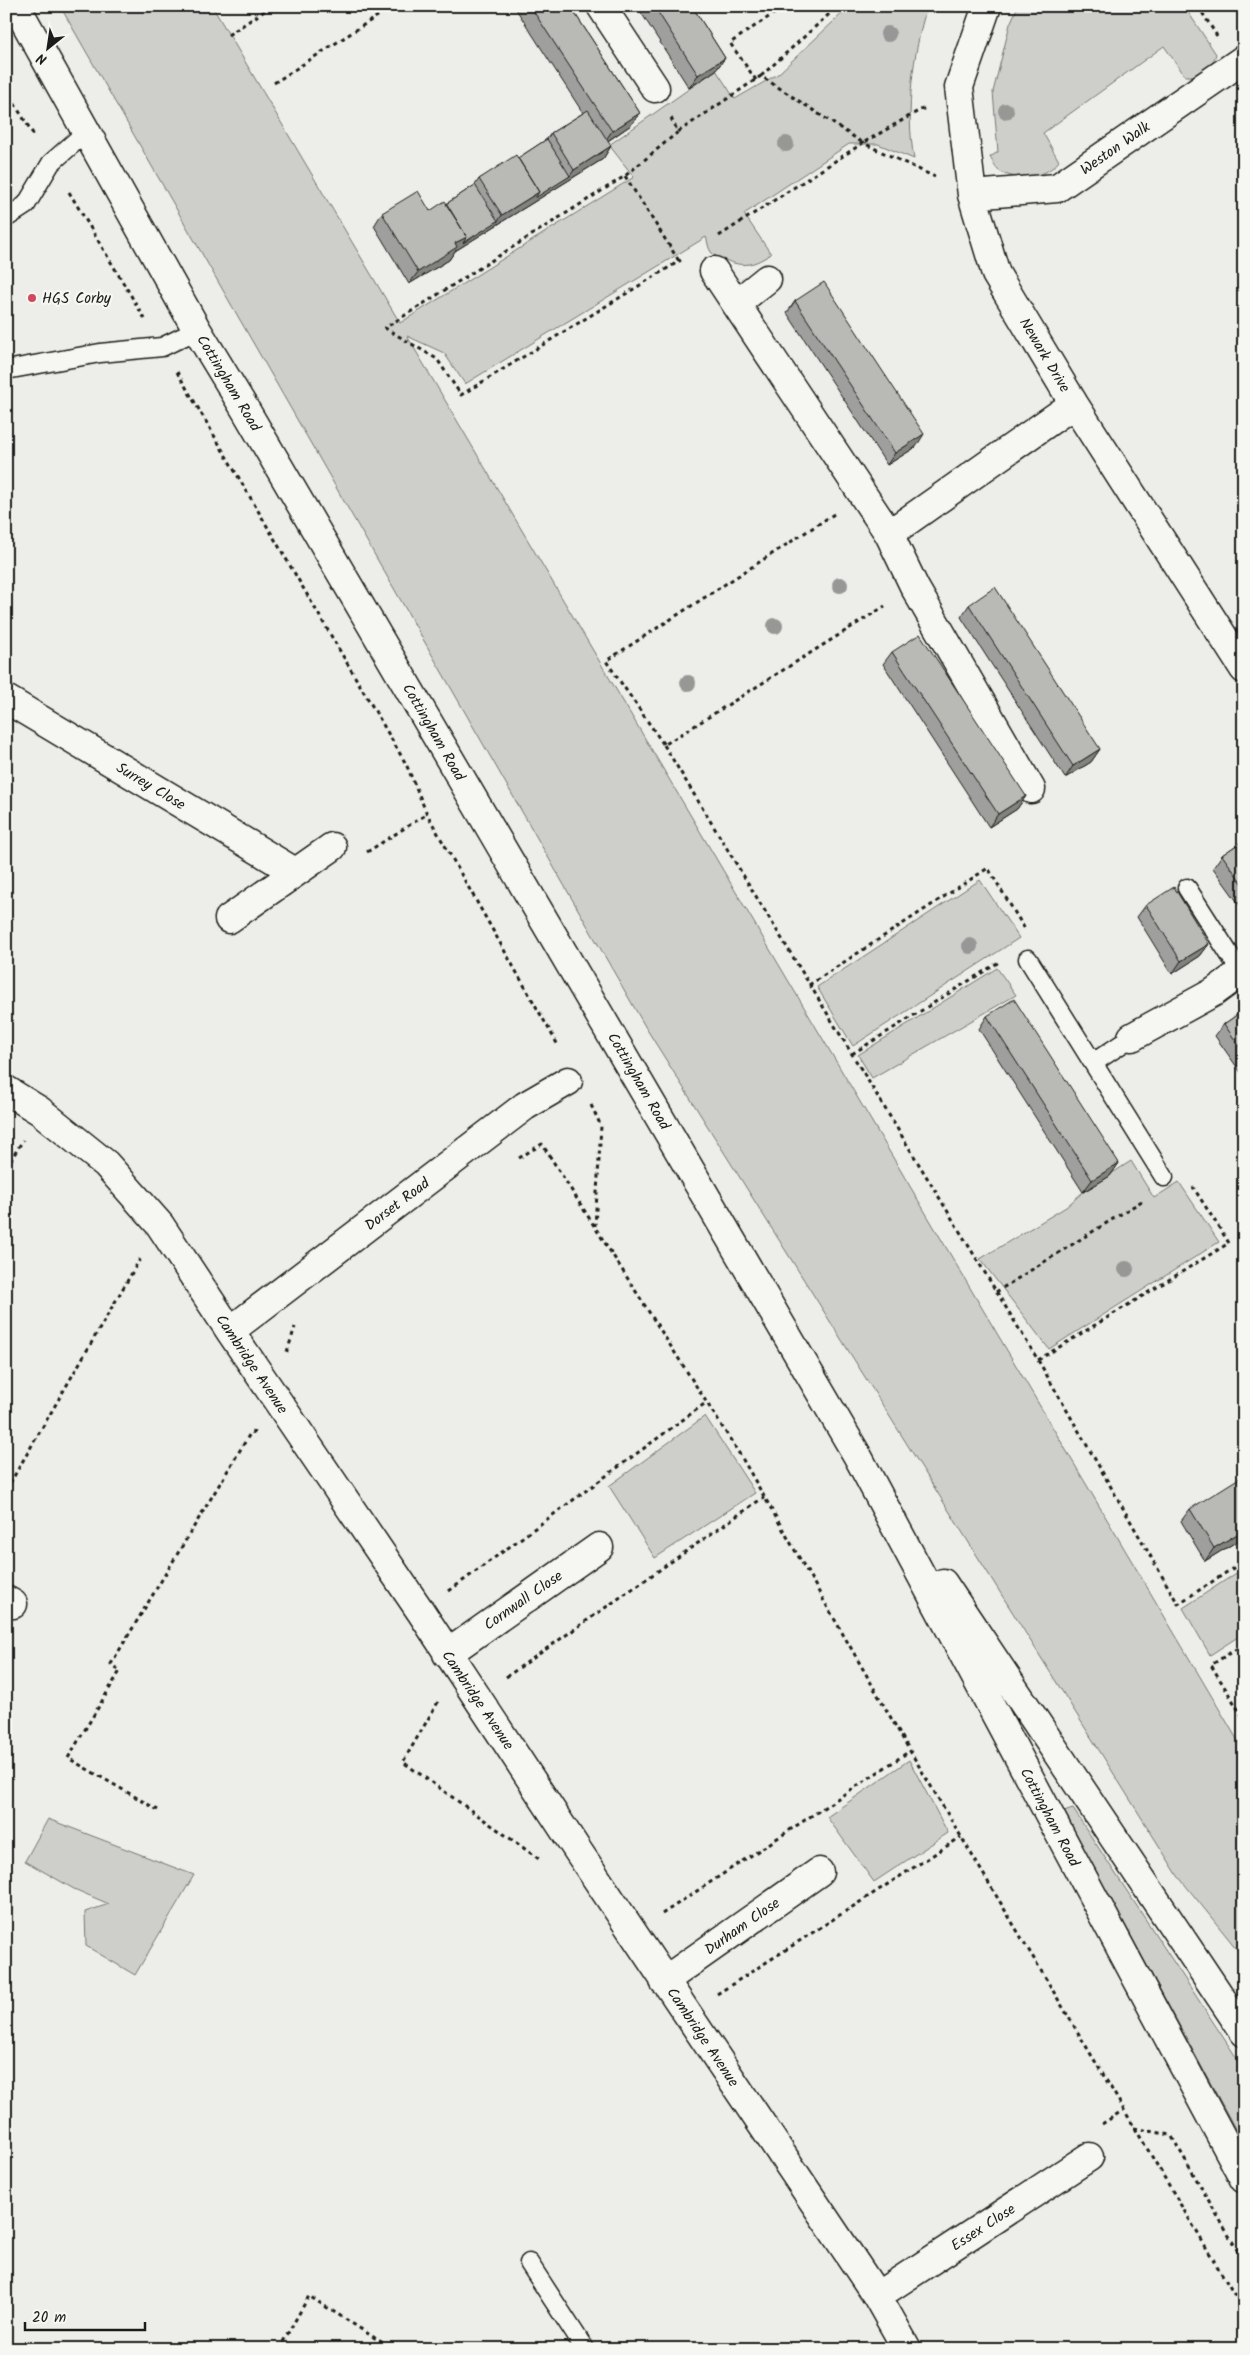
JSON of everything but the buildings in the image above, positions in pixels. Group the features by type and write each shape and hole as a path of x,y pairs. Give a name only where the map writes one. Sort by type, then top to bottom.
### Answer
{"main road":[{"name":"Cottingham Road","path":"16,6 196,330 260,435 857,1455 1244,2179"},
{"path":"601,6 656,88"},
{"name":"Newark Drive","path":"987,6 960,87 972,194 996,274 1074,404 1244,669"},
{"name":"Weston Walk","path":"972,194 1057,188 1244,59"},
{"path":"714,271 889,534 915,588 1031,789"},
{"path":"736,304 767,279"},
{"path":"889,534 1074,404"},
{"name":"Surrey Close","path":"6,699 295,872"},
{"path":"229,919 332,847"},
{"path":"1132,1037 1214,992 1243,973"},
{"name":"Dorset Road","path":"230,1332 525,1106 568,1081"},
{"name":"Cambridge Avenue","path":"6,1090 40,1111 106,1164 160,1225 230,1332 422,1612 452,1661 578,1852 877,2296 907,2349"},
{"name":"Cottingham Road","path":"857,1455 1244,2032"},
{"name":"Cornwall Close","path":"452,1661 598,1547"},
{"name":"Durham Close","path":"664,1981 819,1872"},
{"name":"Essex Close","path":"877,2296 1090,2157"}],"lane":[{"path":"6,218 26,205 51,163 86,133"},
{"path":"6,370 100,353 162,347 196,330"},
{"path":"1187,888 1243,973"},
{"path":"1028,959 1166,1181"},
{"path":"1093,1063 1132,1037"},
{"path":"529,2263 586,2349"}],"path":[{"path":"228,34 272,6"},
{"path":"274,83 393,6"},
{"path":"756,80 730,42 785,6"},
{"path":"838,6 756,80 678,132 625,176 384,328 438,359 461,395 699,249 863,144 920,110 961,98"},
{"path":"761,76 863,144 972,194"},
{"path":"656,88 678,132"},
{"path":"6,90 26,122"},
{"path":"625,176 678,261"},
{"path":"64,184 143,315"},
{"path":"699,249 714,271"},
{"path":"184,385 406,764 427,814 561,1050"},
{"path":"862,495 606,661 664,745 1038,1360 1178,1604 1244,1562"},
{"path":"664,745 915,588"},
{"path":"332,847 351,862 427,814"},
{"path":"809,985 988,868 1027,933"},
{"path":"852,1054 1005,958"},
{"path":"588,1100 602,1126 595,1227"},
{"path":"517,1159 542,1144 707,1402 764,1497 910,1751 1244,2312"},
{"path":"996,1292 1166,1181 1184,1172 1229,1243 1038,1360"},
{"path":"6,1490 160,1225"},
{"path":"158,1810 68,1758 120,1671 112,1664 251,1432 267,1433 281,1405 297,1320"},
{"path":"422,1612 707,1402"},
{"path":"477,1698 764,1497"},
{"path":"1244,1644 1212,1665 1244,1719"},
{"path":"452,1661 403,1762 552,1868 578,1852"},
{"path":"633,1933 910,1751"},
{"path":"687,2014 962,1837"},
{"path":"1134,2128 1171,2135 1244,2262"},
{"path":"278,2349 309,2296 386,2345 384,2349"}],"shaded area":[{"path":"60,6 212,6 400,323 634,177 609,145 716,70 735,99 778,74 850,6 927,6 914,63 910,102 911,140 914,159 878,144 849,144 744,214 771,254 754,263 738,264 712,253 706,237 465,384 444,353 407,336 1244,1751 1244,1958 1178,1876 646,1028"},
{"path":"1018,6 1184,6 1216,54 1212,65 1192,76 1185,76 1164,46 1043,133 1059,161 1054,167 1039,175 1014,176 999,171 990,157 998,152 993,92 1010,24"},
{"path":"980,880 1019,938 853,1046 817,987"},
{"path":"997,968 1016,995 872,1078 858,1055"},
{"path":"1131,1161 1154,1198 1179,1182 1219,1242 1049,1349 980,1259 1066,1207 1083,1192"},
{"path":"705,1416 755,1493 655,1558 609,1486"},
{"path":"1244,1568 1244,1633 1210,1655 1183,1608"},
{"path":"909,1760 948,1833 874,1882 827,1817"},
{"path":"1073,1809 1244,2069 1244,2145 1064,1812"},
{"path":"48,1819 194,1875 135,1975 86,1946 85,1912 109,1904 74,1889 25,1861"}],"place":[{"name":"HGS Corby","path":"32,298"}]}
